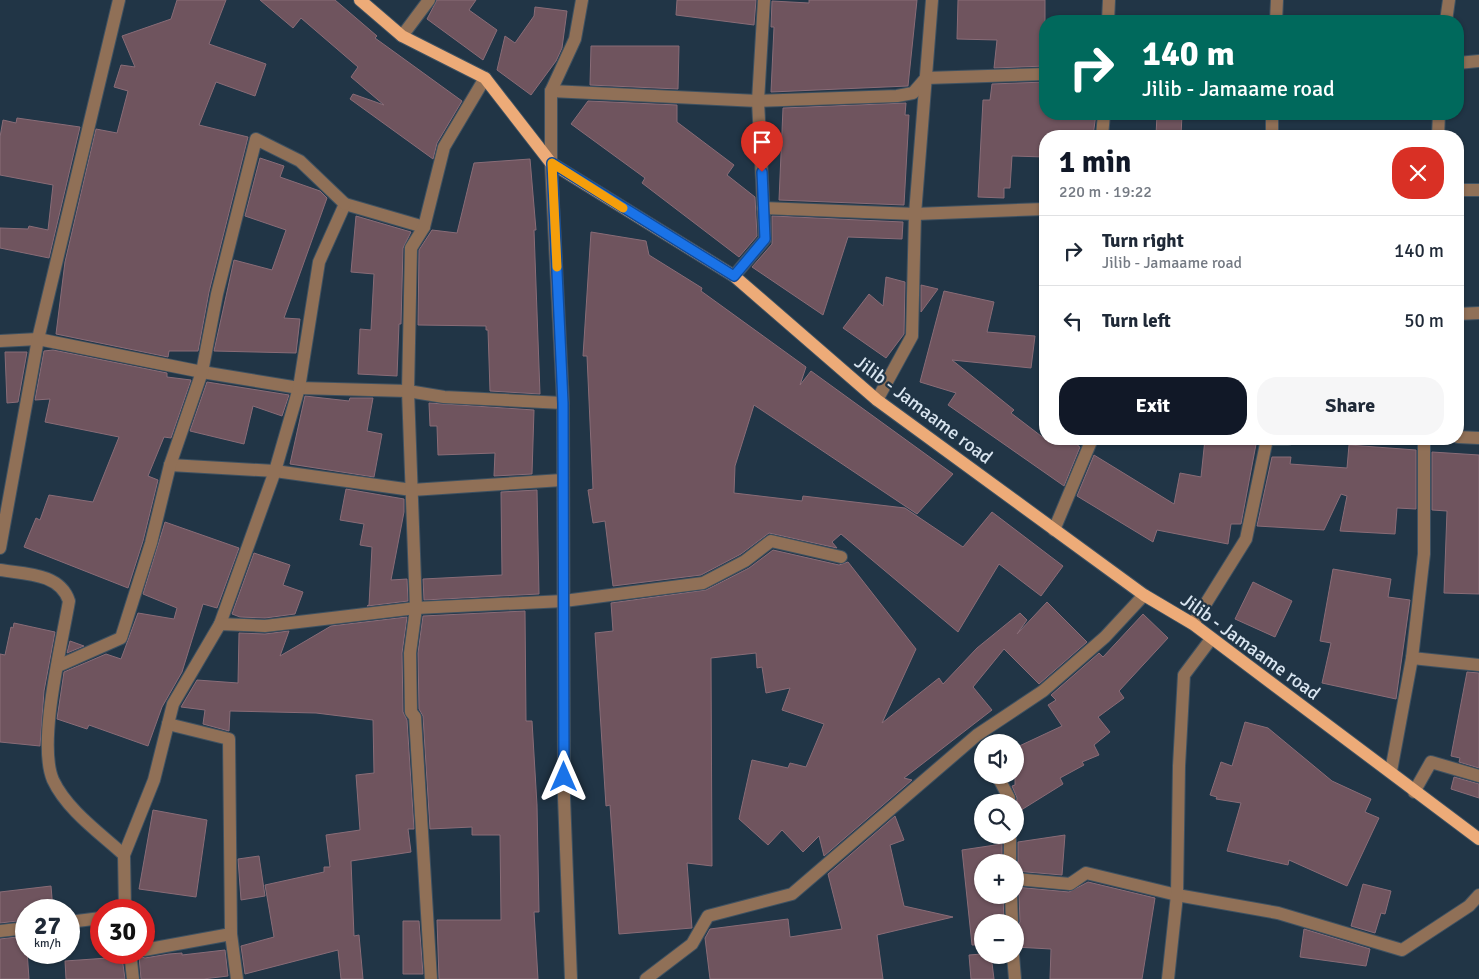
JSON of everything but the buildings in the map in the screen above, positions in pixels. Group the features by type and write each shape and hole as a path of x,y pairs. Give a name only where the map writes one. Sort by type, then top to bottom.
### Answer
{"main road":[{"name":"Jilib - Jamaame road","path":"360,0 402,36 485,78 552,163 734,276 877,400 1144,596 1193,624 1479,839"}],"street":[{"path":"0,548 38,338 118,0"},
{"path":"402,36 429,0"},
{"path":"572,979 564,796 563,403 552,163 552,91 575,39 582,0"},
{"path":"734,276 765,239 758,101 764,0"},
{"path":"877,400 912,336 915,214 932,0"},
{"path":"1108,15 1109,0"},
{"path":"1276,15 1277,0"},
{"path":"1447,15 1449,0"},
{"path":"1464,63 1479,62"},
{"path":"552,91 602,95 758,101 897,96 913,93 926,78 1039,74"},
{"path":"431,979 415,717 411,712 410,652 416,608 408,391 411,248 424,227 444,147 485,78"},
{"path":"58,666 121,638 151,543 170,465 202,372 217,294 256,139 300,161 345,204 424,227"},
{"path":"1464,190 1479,190"},
{"path":"125,899 124,855 154,780 173,704 220,624 275,471 299,388 319,262 345,204"},
{"path":"763,208 915,214 1039,209"},
{"path":"1464,314 1479,314"},
{"path":"0,341 38,338 202,372 299,388 408,391 444,396 563,403"},
{"path":"1464,437 1479,438"},
{"path":"1054,530 1089,445"},
{"path":"1193,624 1246,539 1266,445"},
{"path":"1391,771 1412,658 1424,554 1424,445"},
{"path":"170,465 275,471 412,490 562,480"},
{"path":"220,624 265,626 416,608 564,601 703,583 745,562 771,541 841,556"},
{"path":"0,570 48,578 66,591 69,602 47,736 48,761 53,780 82,816 124,855"},
{"path":"988,734 1043,691 1104,637 1144,596"},
{"path":"1168,979 1177,895 1178,766 1184,675 1211,639"},
{"path":"1412,658 1479,665"},
{"path":"168,724 229,739 230,934 237,979"},
{"path":"646,979 692,944 708,916 792,894 974,745"},
{"path":"1414,792 1431,762 1479,776"},
{"path":"1024,880 1070,884 1086,873 1177,895 1278,912 1402,950 1469,906 1479,895"},
{"path":"0,931 15,929"},
{"path":"155,948 230,934"},
{"path":"131,964 133,979"},
{"path":"1014,964 1015,979"}],"slow traffic":[{"path":"557,267 552,163 623,208"}],"route":[{"path":"564,777 563,403 552,163 734,276 765,239 762,172"}]}
